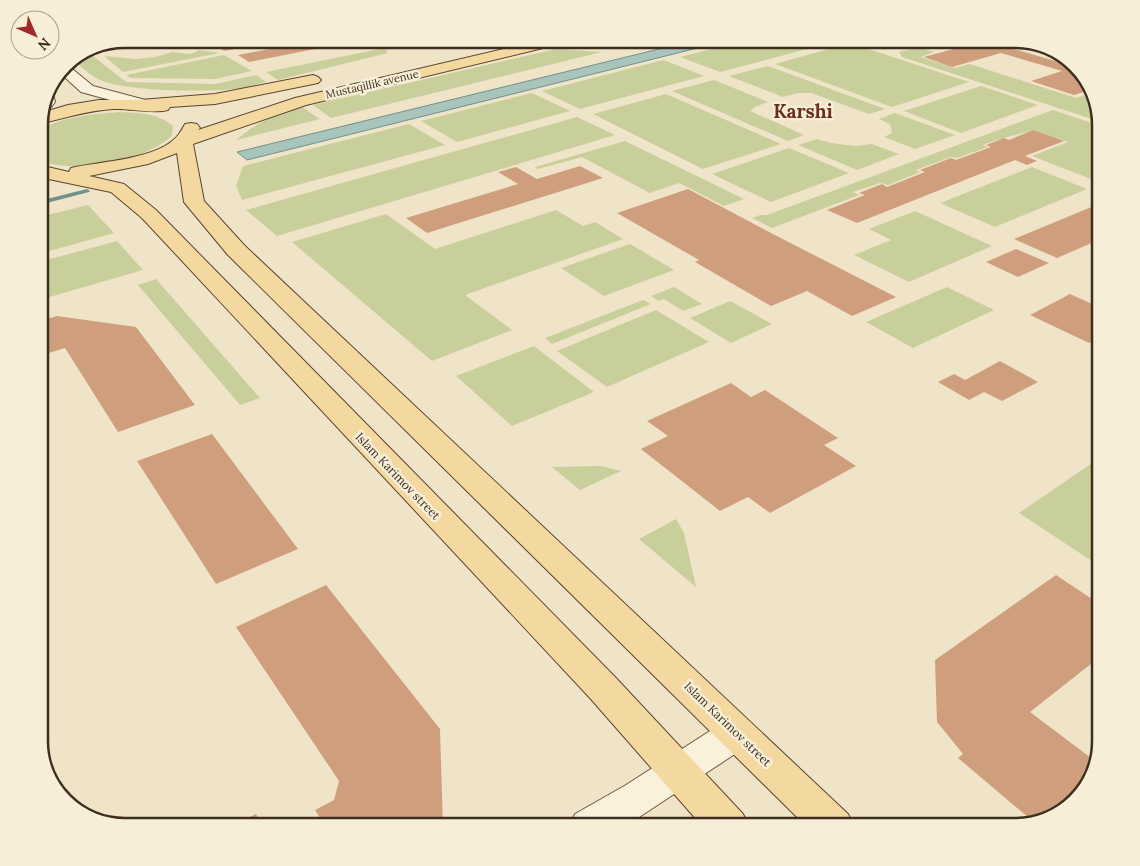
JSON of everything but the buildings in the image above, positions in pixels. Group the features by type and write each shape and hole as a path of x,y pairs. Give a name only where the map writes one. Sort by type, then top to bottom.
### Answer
{"main road":[{"name":"Mustaqillik avenue","path":"426,56 463,48"},
{"name":"Mustaqillik avenue","path":"48,171 70,172 104,169 138,162 165,152 184,141 300,101 525,48"},
{"path":"68,72 87,89 143,104 165,107 182,113 191,121 192,130 184,141"},
{"name":"Mustaqillik avenue","path":"143,104 224,98 329,77"},
{"path":"49,116 92,106 143,104"},
{"name":"Islam Karimov street","path":"184,141 194,202 236,250 825,818"},
{"name":"Islam Karimov street","path":"48,173 117,188 148,214 603,688 722,818"},
{"path":"603,818 737,733"}],"green space":[{"path":"384,48 393,48 385,50 388,53 278,80 266,72"},
{"path":"716,48 811,48 720,72 680,57"},
{"path":"832,48 865,48 969,82 892,107 775,64"},
{"path":"922,48 934,52 921,57 955,68 970,64 1076,98 1086,95 1092,119 902,57 899,52"},
{"path":"556,49 602,52 331,118 313,105"},
{"path":"199,50 220,53 123,72 104,56 135,59 155,57 172,52 191,54"},
{"path":"92,55 126,82 215,84 256,75 266,82 237,89 202,91 163,90 108,83 90,74 78,64"},
{"path":"224,55 252,71 215,79 131,78 126,75"},
{"path":"664,60 704,76 580,109 542,91"},
{"path":"768,66 885,109 869,114 811,93 798,93 783,97 729,76"},
{"path":"714,80 768,102 750,111 804,135 788,141 672,91"},
{"path":"981,86 1038,105 961,133 904,111"},
{"path":"532,93 570,111 457,142 421,121"},
{"path":"666,94 781,144 703,169 593,114"},
{"path":"302,107 320,119 236,140 267,119"},
{"path":"1053,110 1092,123 1092,179 1032,156 1068,142 1032,130 983,145 988,147 957,158 951,157 916,170 920,172 888,185 880,183 853,192 859,195 772,228 752,218 767,215"},
{"path":"120,112 155,116 173,126 172,136 143,153 109,164 72,166 48,163 48,126 67,119"},
{"path":"895,113 955,135 915,149 884,137 892,133 890,124 879,119"},
{"path":"577,117 615,135 277,236 246,210"},
{"path":"409,124 445,145 242,200 236,186 243,166"},
{"path":"817,139 855,146 872,144 899,154 857,170 798,145"},
{"path":"625,141 744,199 724,206 679,183 650,193 582,157 538,169 535,167"},
{"path":"789,148 849,173 771,202 712,174"},
{"path":"1032,167 1087,189 995,227 940,203"},
{"path":"88,205 114,233 48,251 48,215"},
{"path":"556,210 583,226 595,222 623,239 465,295 512,330 432,361 292,242 386,214 435,249"},
{"path":"915,211 992,246 909,282 854,255 891,240 869,229"},
{"path":"117,241 143,270 48,297 48,260"},
{"path":"630,244 674,270 604,296 561,268"},
{"path":"156,279 260,398 240,405 138,285"},
{"path":"674,287 702,304 683,311 664,299 659,301 651,296"},
{"path":"947,287 994,310 913,348 866,322"},
{"path":"643,300 651,304 552,344 545,338"},
{"path":"730,301 772,324 731,343 690,318"},
{"path":"656,310 709,342 607,387 557,351"},
{"path":"534,346 594,392 512,426 456,376"},
{"path":"1092,463 1092,561 1019,513"},
{"path":"601,466 621,471 580,490 552,467"},
{"path":"676,519 684,533 696,587 639,539"}],"water":[{"path":"663,48 698,48 247,160 237,152"}],"waterway":[{"path":"48,201 87,191"}],"district":[{"name":"Karshi","path":"803,111"}]}
